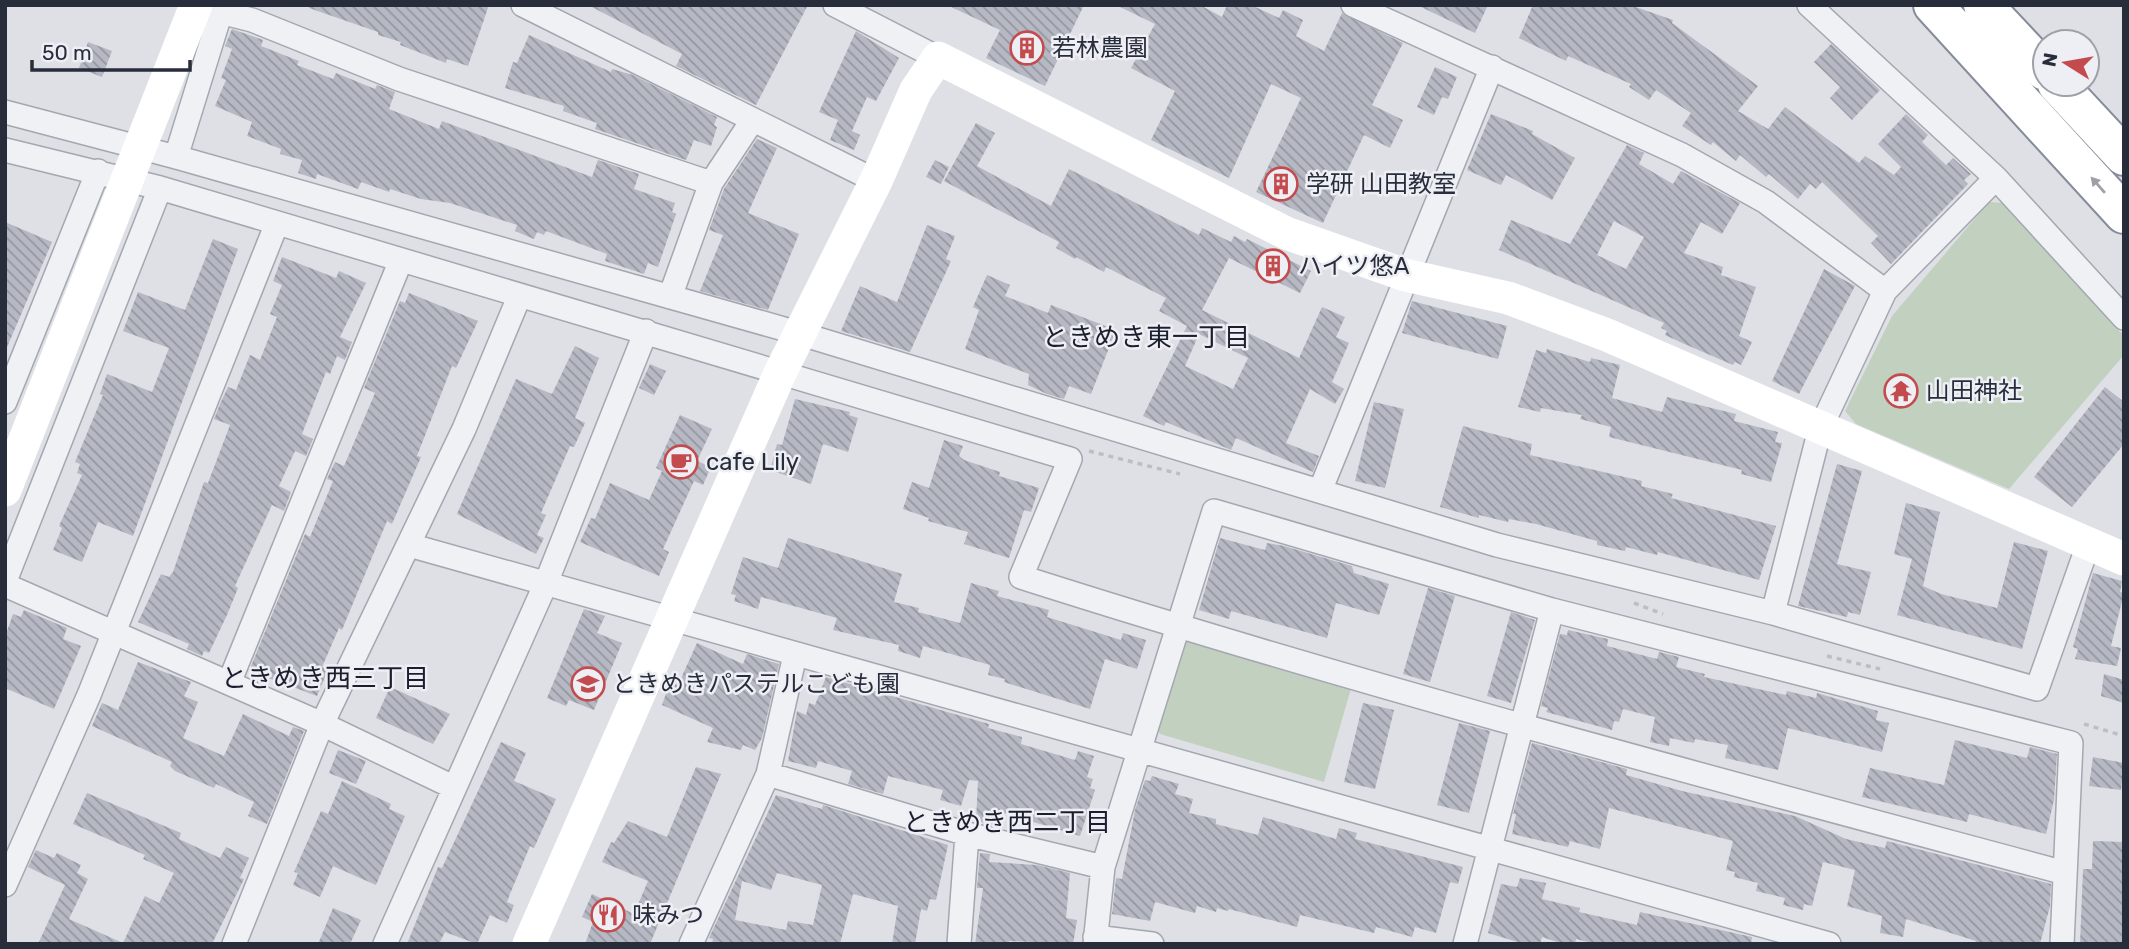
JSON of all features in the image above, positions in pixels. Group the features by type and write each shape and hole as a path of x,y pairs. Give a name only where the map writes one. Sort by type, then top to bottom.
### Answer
{"highway":[{"path":"1903,5 2072,155"},
{"path":"1933,5 2124,214"},
{"path":"1983,5 2031,56"},
{"path":"2006,5 2031,36"},
{"path":"2070,98 2113,144"},
{"path":"2078,98 2113,144"}],"street":[{"path":"523,5 876,181"},
{"path":"835,5 1286,233 1405,275 1508,298 1608,335 2124,559"},
{"path":"1353,5 1492,66 1682,155 1766,202 1885,291"},
{"path":"1809,5 1996,178 2124,318"},
{"path":"208,7 253,20 399,79 710,183"},
{"path":"176,157 208,7"},
{"path":"5,490 208,7"},
{"path":"528,944 780,373 876,181 916,90 938,58"},
{"path":"1320,491 1405,275 1492,66"},
{"path":"5,112 176,157 799,333 1497,545 1773,613 2037,690 2088,545"},
{"path":"670,297 710,183 752,121"},
{"path":"5,150 160,188 1070,459 1021,578 1178,627 1521,726 2065,873"},
{"path":"5,402 13,360 98,171"},
{"path":"1773,613 1820,429 1885,291 1996,178"},
{"path":"160,188 5,583 322,724 453,787"},
{"path":"5,884 114,632 277,223"},
{"path":"229,683 401,260"},
{"path":"234,944 322,724 464,429 519,297"},
{"path":"385,944 545,583 646,331"},
{"path":"1152,944 1095,940 1104,867 1214,511 1552,610 2071,743 2062,944"},
{"path":"409,545 795,655 1140,749 1487,849 1763,934 1829,944"},
{"path":"1465,944 1487,849 1552,610"},
{"path":"691,944 768,774 795,655"},
{"path":"768,774 967,834 1104,867"},
{"path":"959,944 967,834"}],"green space":[{"path":"1989,202 2003,203 2124,336 2124,355 2009,489 1856,424 1845,411 1892,316"},
{"path":"1190,638 1352,685 1324,782 1160,734 1155,725 1180,643"}],"building":[{"path":"309,5 489,5 468,66 447,59 446,63 400,45 401,42 378,35 378,32 309,8"},
{"path":"588,5 808,5 756,105 676,66 682,54"},
{"name":"若林農園","path":"947,5 1084,5 1045,86 986,58 1000,30"},
{"path":"1116,5 1200,5 1222,17 1227,5 1251,5 1279,18 1283,10 1303,20 1296,36 1324,51 1342,13 1403,43 1372,105 1403,120 1390,148 1364,135 1323,223 1256,192 1301,98 1271,84 1229,178 1151,140 1175,91 1131,68 1155,24"},
{"path":"1417,5 1488,5 1475,33"},
{"path":"1533,5 1630,5 1673,20 1672,23 1758,86 1738,111 1768,129 1785,107 1859,163 1865,156 1894,175 1901,167 1878,144 1906,114 1928,135 1922,142 1946,165 1953,158 1971,174 1964,180 1968,184 1891,264 1871,243 1878,236 1822,182 1816,189 1810,184 1798,199 1769,174 1766,177 1740,155 1736,161 1713,142 1711,145 1682,126 1691,113 1656,90 1649,100 1629,87 1631,84 1568,56 1566,61 1519,38"},
{"path":"232,29 263,40 261,46 299,61 297,65 333,79 336,73 375,89 377,85 395,92 389,109 439,129 442,121 592,177 598,160 639,174 634,189 675,203 672,212 676,214 658,267 648,263 644,274 605,261 607,254 546,231 544,235 537,232 534,239 515,231 517,225 450,203 421,199 390,189 389,192 361,182 358,189 317,174 316,179 298,173 302,160 280,154 281,149 247,136 252,122 215,106 226,80 221,78 232,49 225,46"},
{"path":"856,31 899,58 876,101 867,97 852,131 860,135 854,150 830,140 838,120 819,112"},
{"path":"529,35 611,72 612,69 633,75 717,117 711,146 694,140 686,160 595,129 597,123 563,111 564,106 505,88 513,62 517,63"},
{"path":"88,42 112,51 102,77 79,68"},
{"path":"1831,44 1880,90 1852,120 1830,98 1840,87 1814,62"},
{"path":"1435,67 1457,77 1448,99 1442,97 1434,115 1417,107"},
{"path":"1491,114 1533,131 1532,134 1575,158 1552,200 1506,175 1501,185 1467,170"},
{"path":"976,123 995,133 977,166 1051,206 1069,169 1199,235 1202,228 1231,242 1234,236 1245,242 1247,239 1311,271 1300,293 1229,258 1202,310 1299,358 1322,307 1345,317 1336,337 1349,343 1332,382 1344,389 1335,404 1310,389 1286,443 1319,456 1313,472 1236,438 1231,450 1166,422 1164,426 1143,416 1187,326 1159,311 1166,298 1106,267 1104,272 1076,257 1075,259 1056,248 1059,242 944,181","holes":["1199,334 1248,358 1233,389 1185,366"]},
{"path":"757,139 777,148 748,213 799,234 768,310 700,291 723,235 709,230 724,189"},
{"path":"1627,145 1644,153 1639,164 1673,184 1681,171 1740,203 1722,234 1701,222 1684,253 1723,267 1721,275 1756,287 1739,336 1752,342 1741,365 1735,362 1733,365 1665,335 1667,331 1661,328 1664,323 1499,250 1511,220 1570,244","holes":["1614,221 1644,237 1626,269 1597,255"]},
{"path":"935,160 949,167 941,184 926,177"},
{"path":"5,222 52,242 5,352"},
{"path":"927,225 955,236 946,259 951,261 910,352 841,331 860,286 897,302"},
{"path":"213,239 238,249 133,536 98,522 82,562 53,550 62,528 59,526 82,475 77,473 80,464 75,462 103,395 100,394 107,374 152,392 169,348 123,331 138,292 185,310"},
{"path":"282,257 336,278 339,271 366,283 340,337 352,342 345,360 337,356 330,374 326,372 302,434 313,439 306,456 295,451 279,486 291,492 284,511 272,505 235,586 238,588 227,615 209,653 204,651 202,656 187,649 189,644 138,622 161,574 169,577 173,572 204,482 208,483 230,425 214,419 220,404 228,387 236,390 250,355 260,360 277,317 270,314 282,285 273,281"},
{"path":"1824,269 1855,286 1799,394 1772,381"},
{"path":"987,275 1010,285 1005,296 1048,313 1051,305 1116,330 1091,394 1069,386 1064,399 1047,394 1028,385 1029,374 965,349 979,310 973,307"},
{"path":"409,293 478,321 456,368 452,366 417,456 421,457 392,524 387,521 342,630 339,628 322,667 328,670 317,696 249,671 305,534 310,537 333,481 327,479 335,462 344,466 375,393 364,388 400,301 405,303"},
{"path":"1412,301 1507,326 1498,359 1402,333"},
{"path":"575,346 599,358 575,418 585,423 574,447 570,446 541,513 546,515 537,535 544,538 536,554 457,514 516,379 552,394"},
{"path":"1547,349 1590,362 1591,358 1620,365 1612,398 1662,412 1667,397 1736,414 1734,421 1778,432 1775,442 1782,443 1771,482 1741,474 1742,470 1609,437 1611,427 1580,419 1582,415 1541,408 1540,412 1518,407 1536,350 1546,353"},
{"path":"650,364 666,371 654,395 639,388"},
{"path":"2105,387 2124,402 2124,444 2072,507 2034,477"},
{"path":"795,399 850,412 849,415 858,418 848,452 823,444 811,484 770,470 777,444 782,445"},
{"path":"1374,402 1404,409 1385,488 1355,481"},
{"path":"680,415 712,429 697,461 711,467 703,485 694,481 663,549 669,552 659,576 580,542 591,518 595,519 610,483 649,500 662,471 656,468"},
{"path":"1463,426 1532,444 1530,455 1642,481 1641,486 1673,494 1671,498 1776,526 1759,580 1658,552 1657,555 1626,547 1625,551 1597,545 1597,541 1536,524 1509,519 1508,522 1479,515 1479,518 1440,507"},
{"path":"944,440 963,446 959,456 964,460 1000,472 999,476 1039,488 1031,512 1024,510 1009,558 964,544 968,532 928,521 929,518 903,509 912,482 929,488"},
{"path":"1837,464 1862,471 1837,564 1871,572 1860,615 1848,612 1847,617 1798,606"},
{"path":"1906,503 1940,512 1923,586 1941,594 1997,608 2014,542 2048,551 2022,649 1897,615 1912,559 1894,554"},
{"path":"788,538 902,574 894,602 919,608 918,612 960,623 971,583 999,591 997,596 1049,610 1047,617 1121,640 1123,633 1146,640 1137,669 1105,659 1090,709 988,675 990,665 923,646 920,658 898,651 899,645 833,630 837,618 761,597 758,609 734,601 736,595 731,594 743,557 778,568"},
{"path":"1220,538 1265,550 1267,543 1284,546 1352,566 1354,573 1389,584 1379,615 1336,603 1327,638 1231,611 1229,619 1199,610"},
{"path":"2093,573 2122,581 2120,592 2124,593 2111,646 2121,648 2117,666 2075,659 2078,649 2073,647"},
{"path":"1428,588 1455,596 1430,682 1403,674"},
{"path":"584,609 605,616 597,633 622,643 594,710 569,700 566,706 547,698"},
{"path":"24,610 67,628 63,639 81,646 54,709 5,688 5,637 13,614 21,617"},
{"path":"1511,612 1535,620 1511,703 1487,696"},
{"path":"1568,630 1608,639 1607,646 1657,659 1659,652 1679,657 1676,667 1705,674 1704,677 1786,695 1787,691 1816,698 1817,693 1878,711 1876,720 1889,723 1882,752 1788,728 1778,770 1725,758 1728,745 1670,738 1669,746 1650,742 1655,717 1623,709 1619,722 1614,721 1612,730 1546,712 1548,708 1541,706 1560,634 1567,635"},
{"path":"697,643 743,664 747,654 779,664 762,738 755,750 743,745 741,750 707,742 713,728 662,705 670,682 678,685"},
{"path":"138,662 191,682 184,696 198,702 183,738 224,756 243,714 289,736 293,727 304,731 267,824 248,816 254,802 216,784 214,788 175,771 170,766 172,762 92,726 102,703 118,710"},
{"path":"2104,674 2124,680 2124,703 2101,696"},
{"path":"826,677 989,724 988,728 1022,737 1021,744 1075,760 1078,751 1094,756 1087,777 1093,779 1090,788 1095,790 1080,836 997,811 994,825 976,821 978,781 969,780 961,806 940,800 943,790 888,776 883,794 848,784 852,771 818,761 816,768 788,761 797,711 806,715 809,703 815,705"},
{"path":"390,687 450,714 433,744 376,718"},
{"path":"1363,703 1394,710 1375,789 1344,782"},
{"path":"1459,723 1490,731 1469,813 1437,805"},
{"path":"1955,740 2027,758 2030,747 2057,754 2054,800 2046,834 1969,814 1967,822 1862,797 1870,768 1944,785"},
{"path":"501,742 526,753 514,781 556,799 534,848 530,846 510,894 507,902 514,905 507,923 490,915 477,944 445,932 439,944 407,944 438,867 442,868"},
{"path":"1532,743 1627,769 1626,775 1682,791 1795,816 1846,839 1885,848 1887,841 2051,884 2050,906 2040,944 1975,944 1976,941 1906,919 1903,937 1880,933 1882,916 1847,906 1855,870 1823,862 1812,906 1804,904 1803,910 1783,905 1785,898 1756,891 1758,883 1734,877 1735,872 1726,870 1733,841 1609,808 1600,849 1570,841 1568,847 1512,834 1516,814 1513,814"},
{"path":"338,750 366,761 356,784 329,773"},
{"path":"2093,757 2124,763 2121,790 2089,786"},
{"path":"696,767 721,774 650,944 585,944 593,922 582,917 592,894 634,914 648,881 602,862 611,842 614,843 628,821 667,837"},
{"path":"1152,776 1179,784 1175,794 1193,799 1189,813 1216,819 1216,824 1258,835 1263,817 1336,839 1339,828 1357,833 1355,839 1463,867 1458,884 1450,882 1436,933 1415,927 1412,937 1376,927 1374,933 1300,915 1297,927 1229,909 1217,908 1216,912 1197,906 1195,913 1155,902 1150,921 1112,914 1116,878 1122,879 1135,810 1145,780 1150,781"},
{"path":"342,781 391,804 389,809 405,816 376,885 333,866 320,897 293,885 298,873 294,872 321,811 328,814"},
{"path":"87,793 181,833 179,839 220,858 226,847 249,858 240,878 244,879 212,944 38,944 65,885 28,867 36,850 54,858 57,853 81,865 77,873 88,879 69,919 123,943 145,896 159,903 174,873 143,859 145,855 73,824"},
{"path":"776,795 822,809 823,805 948,845 936,900 930,899 927,911 921,909 915,944 892,944 898,906 853,894 840,944 712,944 713,939 709,938","holes":["777,873 822,885 813,925 788,921 786,930 735,920 742,881 771,890"]},
{"path":"2093,841 2124,842 2124,944 2080,944 2083,869 2092,869"},
{"path":"980,853 990,854 989,862 1037,865 1070,873 1066,918 1077,920 1073,944 1009,941 1008,944 975,944 983,888 977,888"},
{"path":"1520,878 1546,883 1542,899 1580,908 1579,912 1637,925 1640,912 1752,937 1751,944 1596,944 1576,939 1575,944 1563,944 1542,937 1540,944 1524,944 1488,933 1501,884 1517,887"},
{"path":"333,908 361,920 350,944 318,944"}],"place":[{"name":"若林農園","path":"1027,48"},
{"name":"学研 山田教室","path":"1281,184"},
{"name":"ハイツ悠A","path":"1273,266"},
{"name":"山田神社","path":"1901,391"},
{"name":"cafe Lily","path":"681,462"},
{"name":"ときめきパステルこども園","path":"588,684"},
{"name":"味みつ","path":"608,915"}],"district":[{"name":"ときめき東一丁目","path":"1146,337"},
{"name":"ときめき西三丁目","path":"325,678"},
{"name":"ときめき西二丁目","path":"1007,822"}]}
